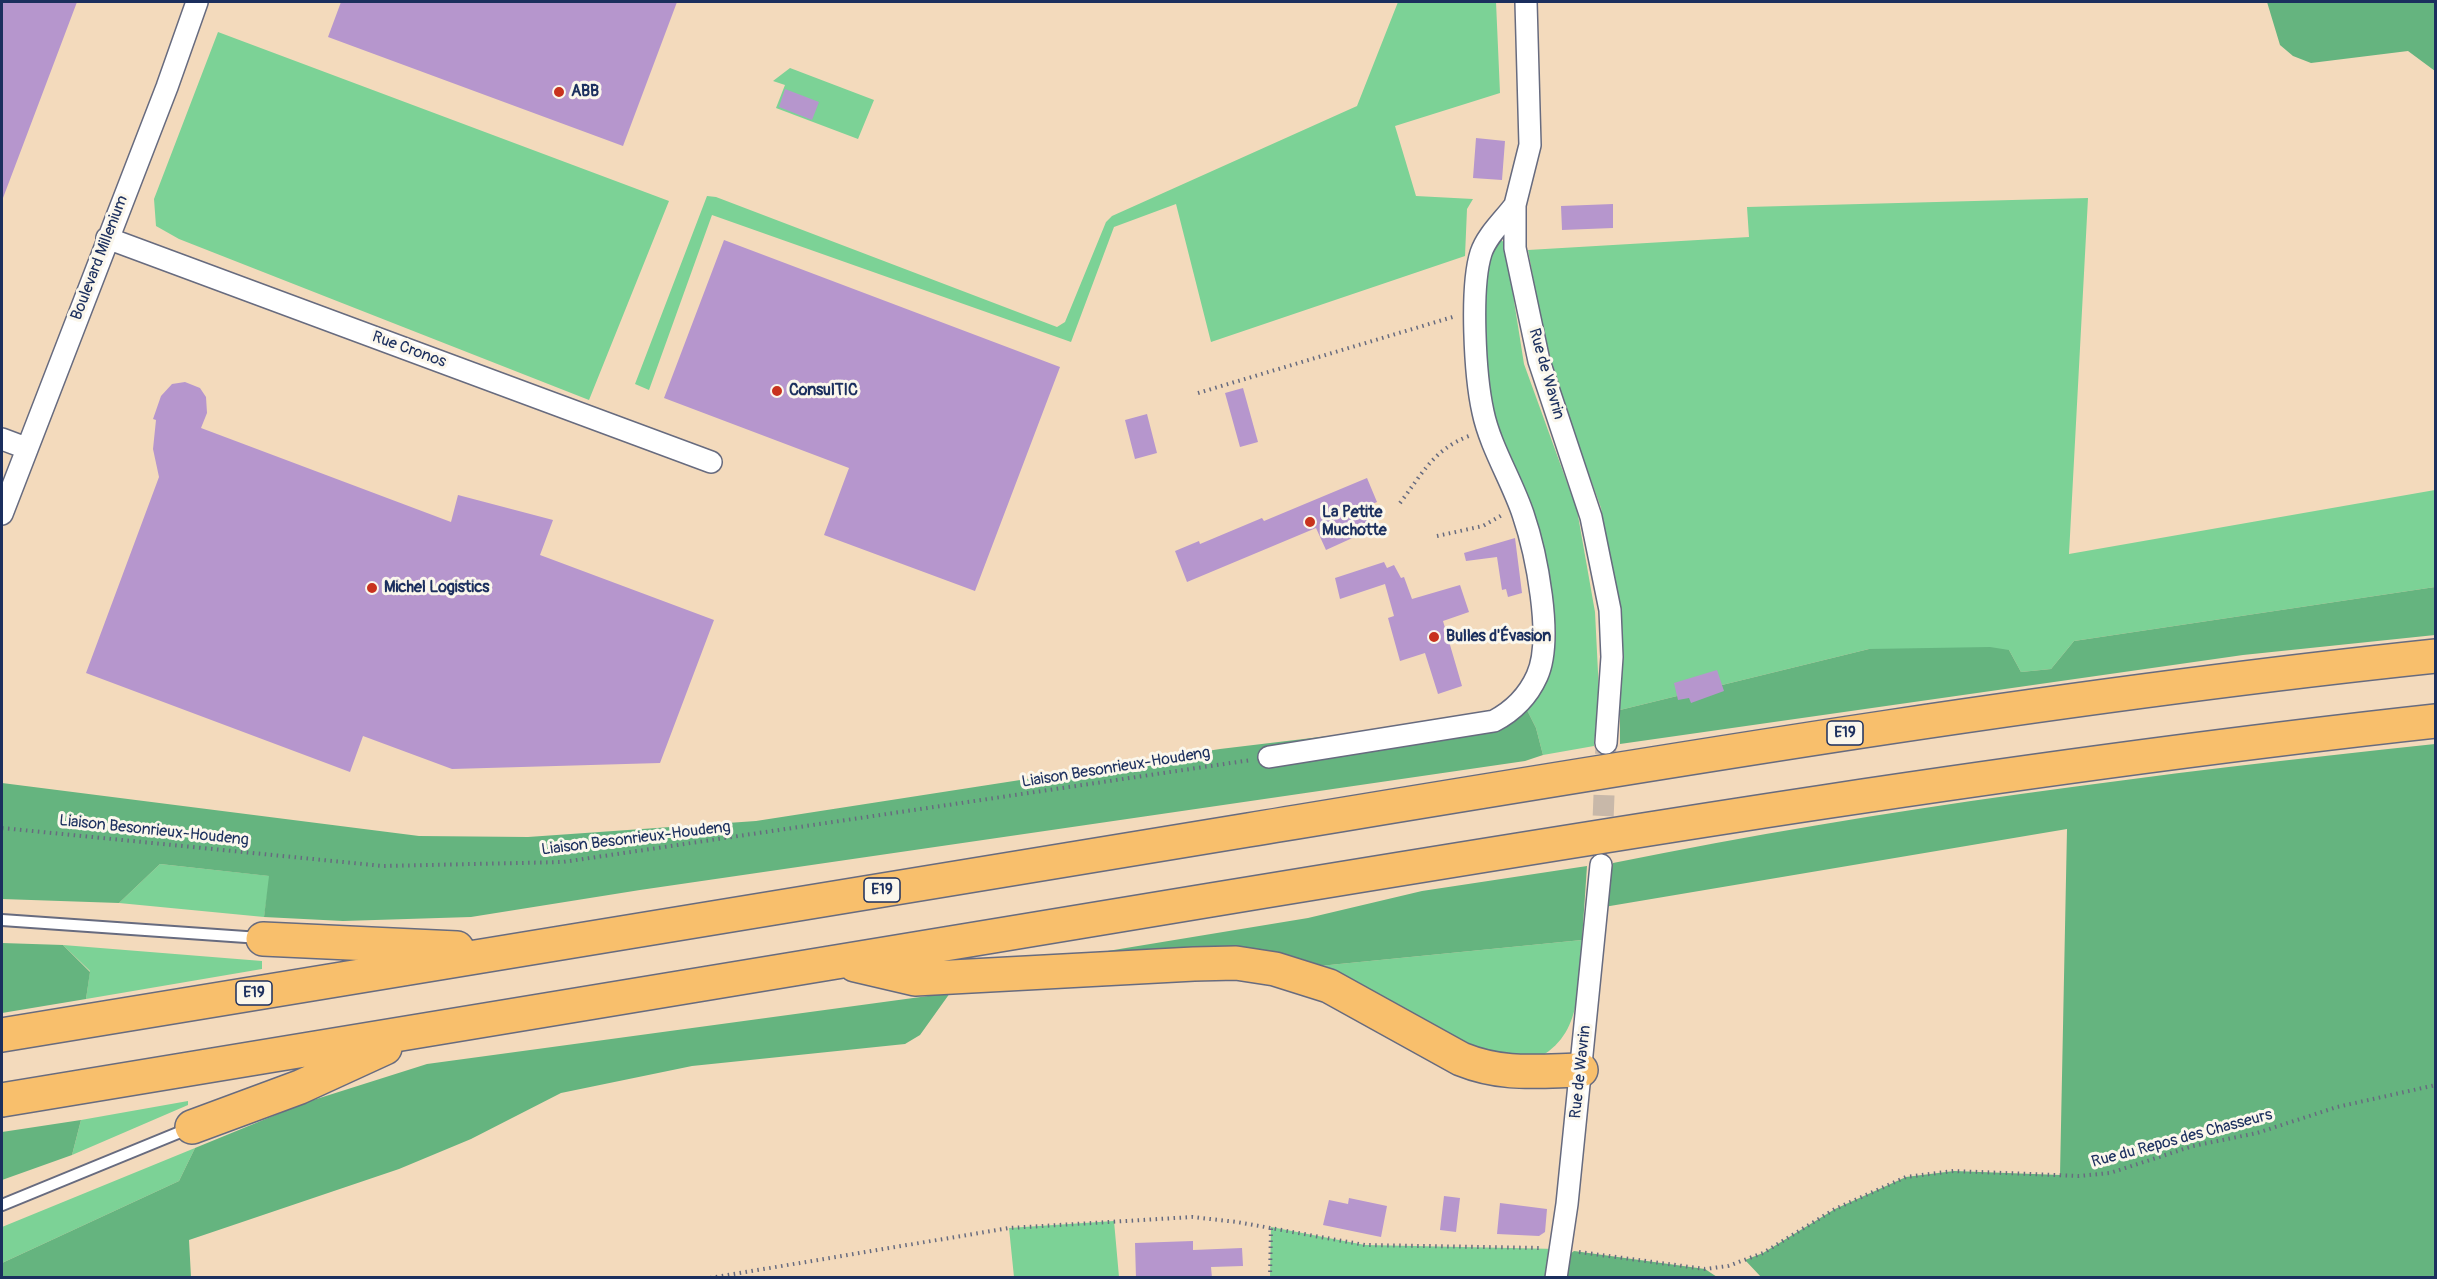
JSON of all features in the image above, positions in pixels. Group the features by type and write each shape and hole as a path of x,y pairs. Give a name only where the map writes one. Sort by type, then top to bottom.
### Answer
{"highway":[{"name":"E19","path":"2,1035 1686,758 1938,719 2247,676 2436,656"},
{"path":"2,1100 839,961 1947,783 2278,738 2436,721"},
{"path":"263,939 411,944 507,952"},
{"path":"839,961 915,979 1236,963 1301,975 1329,986 1461,1059 1481,1067 1509,1072 1581,1070"},
{"path":"192,1127 300,1087 428,1029"}],"street":[{"name":"Boulevard Millenium","path":"2,514 167,87 196,2"},
{"name":"Rue de Wavrin","path":"1526,2 1530,145 1515,205 1515,248 1539,361 1591,517 1610,609 1612,657 1606,744"},
{"path":"1269,757 1494,721 1519,704 1539,674 1544,630 1534,553 1514,491 1483,412 1475,311 1477,274 1481,253 1515,205"},
{"name":"Rue Cronos","path":"107,238 711,462"},
{"path":"2,439 26,448"},
{"name":"Rue de Wavrin","path":"1556,1278 1558,1249 1567,1204 1601,865"}],"lane":[{"path":"2,920 263,939"},
{"path":"2,1205 192,1127"}],"path":[{"path":"1198,393 1475,311"},
{"path":"1400,503 1439,452 1451,443 1488,429"},
{"path":"1437,536 1494,521 1508,508 1514,491"},
{"name":"Liaison Besonrieux-Houdeng","path":"2,828 383,866 563,862 1269,757"},
{"name":"Rue du Repos des Chasseurs","path":"710,1278 1009,1228 1192,1217 1271,1227 1365,1245 1558,1249 1705,1269 1728,1266 1763,1253 1835,1209 1906,1177 1954,1171 2079,1176 2110,1173 2193,1146 2257,1133 2337,1107 2436,1085"},
{"path":"1270,1278 1271,1227"}],"green space":[{"path":"1398,2 1496,2 1500,93 1395,126 1416,196 1473,199 1467,209 1465,256 1211,342 1176,204 1114,227 1071,342 712,215 649,390 635,384 707,196 716,197 1057,327 1065,322 1106,222 1112,216 1357,106"},
{"path":"2267,2 2435,2 2435,71 2408,51 2311,63 2293,56 2280,45"},
{"path":"218,32 669,201 589,400 179,239 156,226 154,199"},
{"path":"790,68 874,100 858,139 776,108 785,85 773,81"},
{"path":"2088,198 2069,554 2435,490 2435,587 2074,641 2051,669 2021,672 2009,650 1869,649 1620,710 1620,611 1601,508 1549,363 1528,250 1749,237 1747,207"},
{"path":"1499,237 1505,244 1524,364 1577,510 1595,612 1599,692 1594,746 1543,755 1536,728 1526,708 1548,659 1490,415 1482,314 1489,255"},
{"path":"2435,587 2435,635 2243,655 1620,744 1620,710 1869,649 1990,647 2009,650 2021,672 2051,669 2074,641"},
{"path":"1526,708 1536,728 1543,755 1525,761 640,890 471,917 343,921 264,917 269,876 160,864 119,903 2,899 2,783 419,836 528,837 756,821 1220,749 1412,726"},
{"path":"2435,744 2435,1277 1761,1277 1745,1260 1763,1253 1835,1209 1906,1177 1954,1171 2060,1175 2067,829 1604,907 1613,863 1817,825 2022,794 2229,767"},
{"path":"160,864 270,876 264,917 119,903"},
{"path":"1587,866 1582,940 1299,968 1047,961 1308,918 1422,891"},
{"path":"1582,940 1578,993 1569,1025 1561,1039 1549,1051 1532,1061 1520,1064 1499,1065 1299,968"},
{"path":"2,943 63,945 90,972 86,999 2,1013"},
{"path":"63,945 262,961 262,969 86,999 90,971"},
{"path":"950,993 920,1035 905,1044 692,1066 561,1093 471,1139 399,1169 189,1240 191,1277 2,1277 2,1263 179,1181 195,1148 307,1102 427,1064"},
{"path":"188,1101 188,1105 72,1155 81,1120"},
{"path":"81,1120 72,1155 2,1180 2,1132"},
{"path":"195,1148 179,1181 2,1263 2,1227"},
{"path":"1114,1221 1119,1277 1014,1277 1009,1228"},
{"path":"1271,1227 1365,1245 1558,1249 1556,1277 1270,1278"},
{"path":"1574,1251 1705,1269 1717,1277 1561,1278 1562,1260"}],"building":[{"path":"2,2 77,2 3,198 2,197"},
{"name":"ABB","path":"341,2 677,2 623,146 328,37"},
{"path":"785,89 819,102 812,120 779,107"},
{"path":"1476,138 1505,141 1502,180 1473,178"},
{"path":"1613,204 1613,228 1562,230 1561,206"},
{"path":"724,240 1060,367 975,591 824,535 849,468 664,398"},
{"name":"Michel Logistics","path":"185,382 200,388 206,397 207,413 201,428 451,522 458,495 553,520 540,555 714,620 660,763 452,769 363,736 350,772 86,673 159,477 153,449 156,420 153,419 161,396 172,384"},
{"path":"1243,388 1258,442 1240,447 1225,393"},
{"path":"1147,414 1157,453 1135,459 1125,420"},
{"name":"La Petite Muchotte","path":"1367,478 1377,502 1363,508 1370,530 1326,550 1316,528 1187,582 1175,551 1199,541 1200,544 1262,518 1264,521"},
{"path":"1515,538 1522,593 1508,597 1506,589 1502,590 1497,557 1466,561 1464,553"},
{"path":"1384,562 1387,568 1394,565 1401,578 1404,577 1412,599 1460,585 1469,612 1443,621 1462,686 1438,694 1425,653 1400,661 1388,618 1394,616 1385,584 1340,599 1335,578"},
{"path":"1717,670 1724,691 1691,703 1689,698 1678,700 1674,683"},
{"path":"1444,1196 1460,1198 1456,1232 1440,1230"},
{"path":"1349,1198 1387,1206 1381,1237 1323,1225 1329,1200 1348,1204"},
{"path":"1500,1203 1547,1209 1545,1232 1539,1236 1497,1234"},
{"path":"1193,1241 1193,1250 1242,1248 1243,1266 1211,1267 1212,1278 1136,1278 1135,1243"}],"tunnel":[{"path":"1602,847 1606,743"}],"place":[{"name":"ABB","path":"559,92"},
{"name":"ConsulTIC","path":"777,391"},
{"name":"La Petite Muchotte","path":"1310,522"},
{"name":"Michel Logistics","path":"372,588"},
{"name":"Bulles d'Évasion","path":"1434,637"}]}
